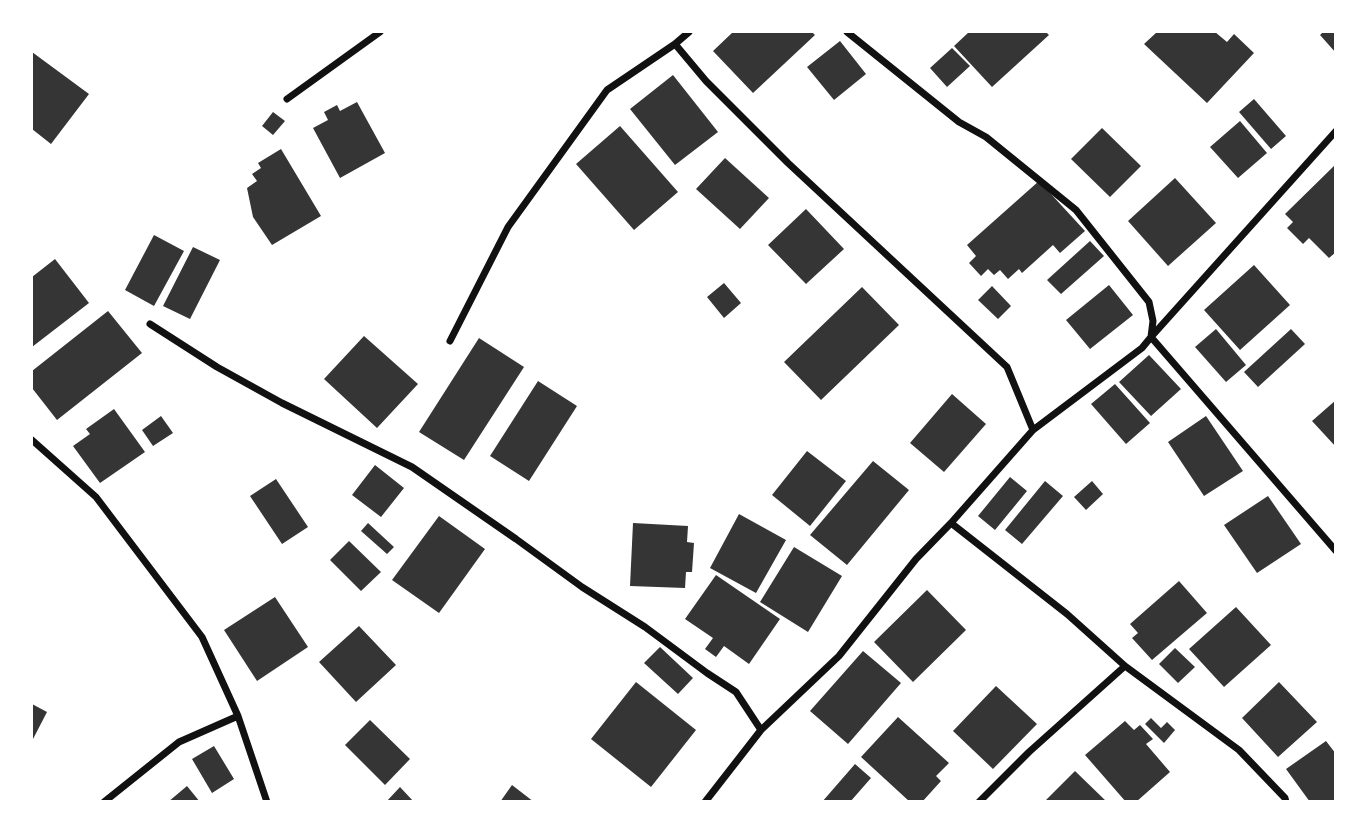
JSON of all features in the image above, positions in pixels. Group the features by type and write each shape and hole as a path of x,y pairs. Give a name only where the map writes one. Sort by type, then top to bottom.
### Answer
{"street":[{"path":"288,99 380,32"},
{"path":"450,341 508,227 607,90 689,32"},
{"path":"847,32 959,122 986,137 1076,210 1149,302 1153,321 1151,337 1335,551"},
{"path":"675,44 706,81 788,163 1007,367 1033,430"},
{"path":"705,802 761,730 839,656 916,559 1033,430 1142,348 1335,131"},
{"path":"150,324 217,367 282,403 411,467 736,692 761,730"},
{"path":"32,440 96,497 202,637 238,716 267,802"},
{"path":"951,523 1068,614 1125,666 1239,750 1286,802"},
{"path":"979,802 1029,752 1125,666"},
{"path":"104,802 178,742 238,716"}],"building":[{"path":"733,32 812,32 815,35 753,93 713,51"},
{"path":"969,32 1046,32 1049,35 992,87 954,46"},
{"path":"1157,32 1215,32 1227,42 1234,34 1254,53 1207,103 1144,44"},
{"path":"1323,32 1336,32 1336,53 1320,35"},
{"path":"840,41 866,74 834,100 807,67"},
{"path":"952,48 970,66 947,87 930,68"},
{"path":"32,52 89,94 51,144 32,129"},
{"path":"673,75 718,132 675,165 630,109"},
{"path":"1254,99 1286,136 1271,149 1239,112"},
{"path":"357,102 385,153 340,178 313,128 328,120 324,112 337,105 340,111"},
{"path":"273,112 285,121 273,135 262,126"},
{"path":"1240,121 1267,153 1238,178 1210,147"},
{"path":"620,126 678,192 634,230 576,164"},
{"path":"1102,128 1141,166 1110,197 1071,159"},
{"path":"281,149 321,216 272,245 253,217 247,188 257,181 252,174 261,168 258,163"},
{"path":"725,158 769,198 740,229 696,189"},
{"path":"1336,164 1336,252 1329,258 1309,238 1303,244 1287,228 1293,222 1285,214"},
{"path":"1175,178 1216,223 1168,266 1128,221"},
{"path":"1039,181 1085,231 1060,253 1053,245 1022,273 1019,269 1008,279 1000,270 994,275 988,269 981,276 969,263 976,256 967,245"},
{"path":"806,209 844,249 806,284 768,245"},
{"path":"154,235 184,251 154,306 125,290"},
{"path":"1090,241 1104,256 1061,294 1047,280"},
{"path":"193,247 220,260 190,319 163,306"},
{"path":"55,259 89,303 32,347 32,277"},
{"path":"1254,265 1290,305 1240,350 1204,310"},
{"path":"724,283 741,303 724,318 707,297"},
{"path":"1109,285 1133,315 1090,349 1066,320"},
{"path":"992,286 1011,306 998,319 978,300"},
{"path":"862,287 899,325 821,400 784,362"},
{"path":"108,311 142,353 57,420 32,388 32,371"},
{"path":"1216,329 1246,365 1226,382 1195,347"},
{"path":"1291,329 1305,344 1258,387 1244,372"},
{"path":"364,336 418,384 377,428 324,379"},
{"path":"479,338 524,367 464,460 419,432"},
{"path":"1149,355 1181,389 1151,416 1119,382"},
{"path":"538,381 577,406 529,481 490,456"},
{"path":"1115,384 1150,423 1126,444 1091,404"},
{"path":"952,394 986,424 944,472 910,443"},
{"path":"1336,400 1336,447 1312,421"},
{"path":"114,409 145,452 100,483 73,446 90,434 86,429"},
{"path":"161,416 173,433 153,446 142,430"},
{"path":"1206,416 1243,471 1204,496 1168,442"},
{"path":"807,451 846,481 810,526 772,495"},
{"path":"873,461 909,490 847,565 810,535"},
{"path":"375,465 404,488 381,517 352,495"},
{"path":"1010,477 1027,491 995,530 978,516"},
{"path":"276,479 308,527 282,544 250,496"},
{"path":"1045,481 1063,496 1022,544 1005,530"},
{"path":"1092,481 1103,494 1086,510 1074,497"},
{"path":"1268,496 1301,544 1257,573 1224,525"},
{"path":"739,514 786,540 756,593 710,568"},
{"path":"439,516 485,549 439,613 392,580"},
{"path":"368,523 394,547 387,554 361,531"},
{"path":"633,523 688,526 687,542 694,543 692,572 686,572 685,588 630,586"},
{"path":"349,541 381,572 361,591 330,560"},
{"path":"794,547 842,576 808,632 760,602"},
{"path":"716,575 780,619 749,664 724,646 716,657 705,649 713,638 685,619"},
{"path":"1179,581 1207,613 1152,660 1132,638 1138,633 1130,624"},
{"path":"927,590 966,630 913,682 874,642"},
{"path":"275,597 308,647 257,681 224,630"},
{"path":"1236,607 1271,645 1224,687 1189,649"},
{"path":"359,626 396,665 356,702 319,662"},
{"path":"660,647 693,678 678,694 644,663"},
{"path":"1175,648 1195,667 1178,683 1159,664"},
{"path":"863,651 901,683 848,744 810,711"},
{"path":"636,682 696,730 651,787 591,739"},
{"path":"1279,682 1317,722 1278,757 1242,718"},
{"path":"996,686 1037,724 993,769 953,731"},
{"path":"32,704 47,712 32,741"},
{"path":"898,717 949,763 936,776 941,781 922,802 910,802 861,757"},
{"path":"1151,718 1161,728 1167,722 1175,730 1164,743 1145,724"},
{"path":"370,720 410,759 385,785 345,745"},
{"path":"1125,721 1134,730 1140,725 1153,739 1146,744 1170,772 1136,802 1126,802 1085,755"},
{"path":"1326,741 1336,754 1336,802 1310,802 1286,769"},
{"path":"214,746 234,779 212,793 192,759"},
{"path":"855,764 871,778 850,802 822,802"},
{"path":"1075,771 1107,802 1044,802"},
{"path":"512,785 534,802 500,802"},
{"path":"187,786 200,802 168,802"},
{"path":"400,787 414,802 386,802"}]}
